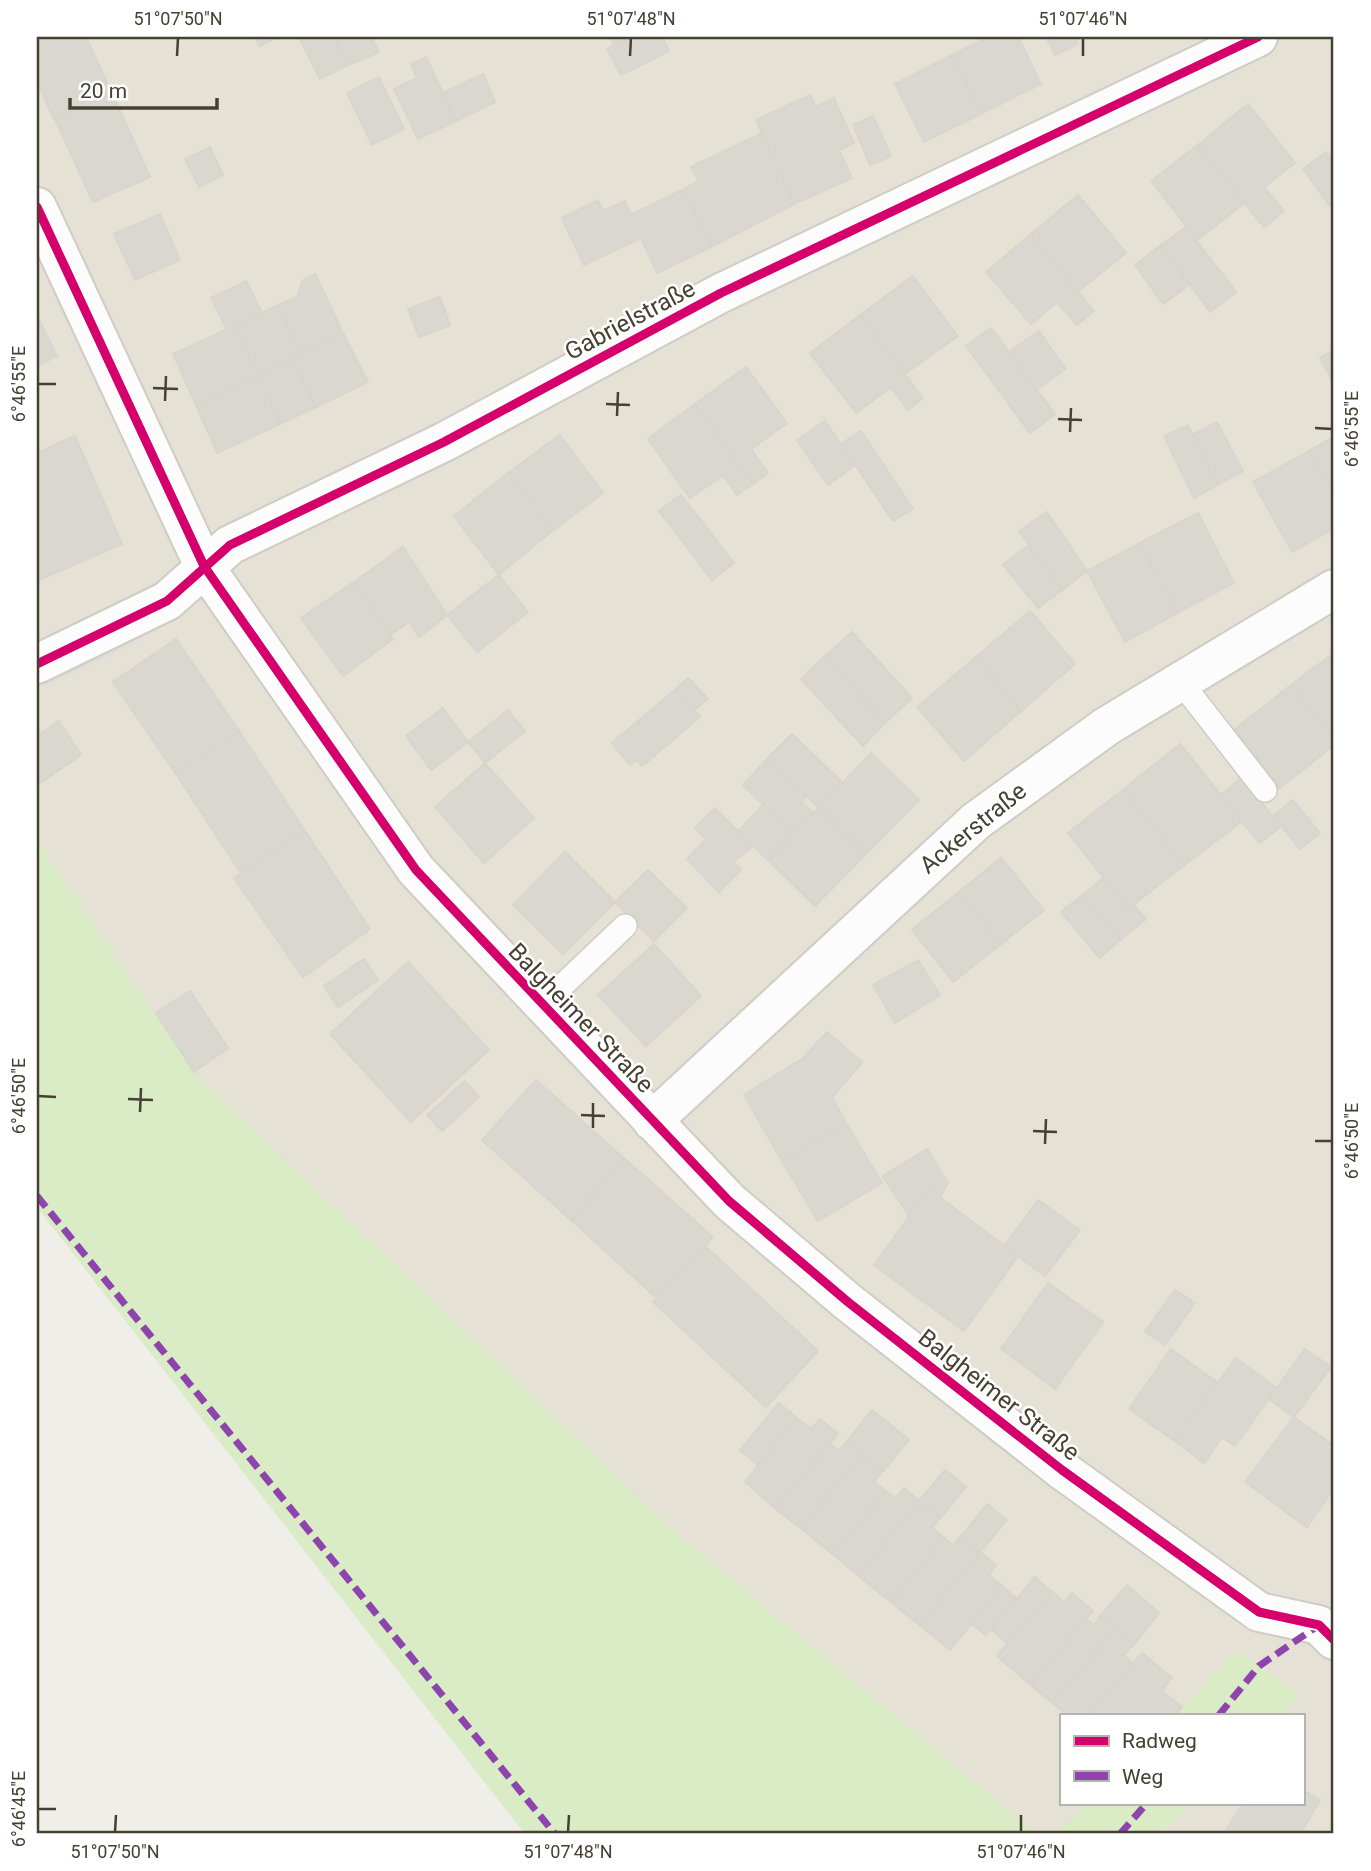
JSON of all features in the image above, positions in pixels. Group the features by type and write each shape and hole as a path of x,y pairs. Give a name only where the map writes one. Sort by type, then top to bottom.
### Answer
{"street":[{"name":"Gabrielstraße","path":"37,664 167,601 230,545 444,442 721,293 1258,37"},
{"name":"Balgheimer Straße","path":"37,207 204,566 416,870 729,1201 848,1302 1062,1470 1259,1612 1329,1622"},
{"name":"Ackerstraße","path":"652,1121 976,821 1107,726 1180,681 1331,597"}],"lane":[{"path":"1180,681 1265,790"},
{"path":"542,1005 625,926"}],"shaded area":[{"path":"37,37 1334,37 1334,1834 525,1834 37,1207"},
{"path":"136,626 142,640 46,686 39,671"}],"green space":[{"path":"38,842 193,1072 672,1529 1036,1834 525,1834 37,1207 37,1096 41,1093 37,1087"},
{"path":"1237,1650 1301,1695 1282,1714 1176,1714"},
{"path":"1089,1804 1191,1804 1160,1834 1054,1834"}],"building":[{"path":"37,37 86,37 112,93 54,119 37,82"},
{"path":"255,37 277,37 260,46"},
{"path":"299,37 333,37 348,65 320,79"},
{"path":"333,37 371,37 379,52 348,65"},
{"path":"610,37 630,37 614,45"},
{"path":"630,37 662,37 669,51 621,75 607,49"},
{"path":"989,37 1018,37 1041,84 981,114 952,55"},
{"path":"1046,37 1074,37 1078,44 1055,55"},
{"path":"952,55 981,114 924,142 895,84"},
{"path":"426,57 456,121 418,139 394,89 417,78 411,64"},
{"path":"483,74 495,102 456,121 443,93"},
{"path":"379,77 404,129 372,145 347,93"},
{"path":"112,93 150,177 93,202 55,119"},
{"path":"810,95 816,107 834,98 854,143 839,150 852,178 794,204 756,120"},
{"path":"1248,104 1295,163 1264,187 1284,211 1264,227 1198,145"},
{"path":"873,116 891,156 870,165 853,125"},
{"path":"762,133 794,204 711,247 684,189 699,181 691,167"},
{"path":"1198,145 1244,203 1197,240 1151,181"},
{"path":"210,147 223,175 199,187 185,159"},
{"path":"1326,152 1334,163 1334,202 1330,206 1303,169"},
{"path":"684,189 711,247 657,273 641,238 584,265 562,218 598,200 603,211 625,201 631,215"},
{"path":"1078,195 1126,253 1077,292 1030,235"},
{"path":"160,214 180,260 135,280 114,234"},
{"path":"1186,227 1236,292 1210,312 1161,245"},
{"path":"1030,235 1094,311 1077,325 1057,302 1031,324 986,272"},
{"path":"1161,245 1189,285 1163,304 1135,265"},
{"path":"315,274 343,333 302,355 278,305 297,297 303,280"},
{"path":"913,276 958,336 903,375 860,315"},
{"path":"246,281 262,313 227,330 211,298"},
{"path":"440,297 450,325 419,337 408,309"},
{"path":"278,305 302,355 258,375 234,326"},
{"path":"860,315 923,398 908,410 891,387 856,413 810,353"},
{"path":"37,316 57,356 37,366"},
{"path":"234,326 258,375 196,405 173,354"},
{"path":"991,328 1055,414 1030,433 966,346"},
{"path":"1039,331 1066,369 1037,389 1009,352"},
{"path":"343,333 368,382 316,407 292,359"},
{"path":"1334,350 1334,384 1320,358"},
{"path":"292,359 316,407 280,424 258,375"},
{"path":"746,367 787,423 751,449 768,473 753,484 695,404"},
{"path":"258,375 280,424 217,453 196,405"},
{"path":"695,404 753,484 737,495 723,475 690,498 648,439"},
{"path":"825,421 855,465 828,485 797,440"},
{"path":"1217,422 1243,471 1217,485 1191,436"},
{"path":"1188,425 1217,485 1194,498 1164,436"},
{"path":"861,431 913,509 893,521 841,444"},
{"path":"560,435 603,493 553,530 509,472"},
{"path":"75,436 122,544 37,581 37,453"},
{"path":"1334,437 1334,496 1309,451"},
{"path":"1309,451 1334,496 1334,528 1292,552 1253,482"},
{"path":"509,472 553,530 499,575 454,516"},
{"path":"681,495 734,563 712,580 659,511"},
{"path":"1047,512 1087,571 1062,590 1019,531"},
{"path":"1198,513 1234,583 1177,613 1140,543"},
{"path":"1140,543 1177,613 1125,642 1087,571"},
{"path":"1028,546 1062,590 1038,608 1003,565"},
{"path":"403,547 447,615 419,637 409,622 390,635 354,582"},
{"path":"499,575 528,612 477,652 447,615"},
{"path":"354,582 393,639 343,676 301,618"},
{"path":"1030,611 1075,664 1021,711 976,657"},
{"path":"852,632 912,698 885,723 824,657"},
{"path":"176,639 239,731 176,774 113,682"},
{"path":"1334,653 1334,739 1291,685"},
{"path":"824,657 885,723 863,746 801,679"},
{"path":"976,657 1021,711 964,761 917,707"},
{"path":"688,678 708,699 694,710 676,689"},
{"path":"1291,685 1334,739 1334,745 1280,788 1234,730"},
{"path":"676,689 700,717 642,766 636,760 630,765 612,743"},
{"path":"443,708 468,742 431,770 406,736"},
{"path":"508,710 525,731 485,763 468,742"},
{"path":"59,721 81,755 37,785 37,736"},
{"path":"239,731 305,831 241,873 176,774"},
{"path":"792,734 843,783 819,808 768,758"},
{"path":"1180,744 1242,821 1184,865 1124,789"},
{"path":"871,753 919,800 866,854 819,808"},
{"path":"768,758 807,796 801,802 814,813 794,834 743,785"},
{"path":"485,763 534,818 484,863 435,807"},
{"path":"1241,778 1281,826 1260,843 1220,796"},
{"path":"1124,789 1184,865 1128,909 1068,833"},
{"path":"1293,800 1320,833 1300,849 1273,816"},
{"path":"763,805 794,834 768,860 738,831"},
{"path":"715,808 753,846 733,862 741,870 719,892 687,859 706,839 695,828"},
{"path":"819,808 866,854 815,906 768,860"},
{"path":"305,831 370,929 303,977 234,878"},
{"path":"565,852 615,902 563,954 513,905"},
{"path":"1001,858 1044,910 1001,944 959,892"},
{"path":"648,870 687,908 654,941 615,902"},
{"path":"1103,878 1128,909 1134,905 1146,919 1120,940 1083,895"},
{"path":"959,892 1001,944 953,982 912,930"},
{"path":"1083,895 1120,940 1100,958 1061,912"},
{"path":"654,944 701,996 646,1046 598,995"},
{"path":"364,959 378,980 338,1007 324,986"},
{"path":"918,960 940,995 895,1023 873,985"},
{"path":"408,962 489,1050 411,1122 330,1034"},
{"path":"190,991 228,1048 194,1072 156,1013"},
{"path":"827,1032 862,1062 832,1098 846,1123 782,1161 744,1095 803,1058"},
{"path":"536,1080 625,1159 571,1220 482,1140"},
{"path":"465,1081 479,1097 442,1131 427,1115"},
{"path":"846,1123 882,1183 818,1221 782,1161"},
{"path":"927,1149 948,1183 940,1197 929,1189 909,1216 883,1176"},
{"path":"625,1159 713,1237 658,1299 571,1220"},
{"path":"929,1189 1018,1256 964,1331 874,1265"},
{"path":"1038,1200 1080,1230 1045,1276 1004,1246"},
{"path":"705,1246 818,1351 766,1407 653,1302"},
{"path":"1048,1283 1103,1322 1055,1389 1001,1349"},
{"path":"1175,1290 1195,1303 1165,1345 1145,1332"},
{"path":"1171,1349 1217,1382 1175,1441 1129,1409"},
{"path":"1305,1349 1331,1367 1294,1417 1269,1399"},
{"path":"1236,1358 1276,1388 1235,1446 1222,1437 1204,1463 1175,1441"},
{"path":"779,1403 797,1418 758,1465 740,1450"},
{"path":"872,1410 909,1440 883,1471 847,1441"},
{"path":"1294,1417 1334,1446 1334,1488 1307,1527 1245,1482"},
{"path":"797,1418 811,1429 820,1419 838,1434 776,1509 745,1482"},
{"path":"847,1441 862,1454 801,1528 776,1509 830,1443 839,1451"},
{"path":"862,1454 883,1471 874,1482 886,1491 834,1555 801,1528"},
{"path":"945,1470 966,1487 940,1518 919,1501"},
{"path":"904,1488 919,1501 859,1576 834,1555 886,1491 895,1499"},
{"path":"919,1501 940,1518 932,1528 944,1538 891,1602 859,1576"},
{"path":"987,1504 1007,1520 980,1552 961,1536"},
{"path":"961,1536 980,1552 920,1625 891,1602 944,1538 953,1545"},
{"path":"980,1552 996,1565 989,1575 1002,1586 950,1650 920,1625"},
{"path":"1035,1577 1052,1592 1008,1644 991,1629"},
{"path":"1127,1585 1159,1613 1134,1644 1100,1616"},
{"path":"1002,1586 1016,1598 986,1635 971,1623"},
{"path":"1052,1592 1064,1602 1072,1593 1093,1611 1031,1685 997,1656"},
{"path":"1100,1616 1116,1629 1053,1703 1031,1685 1086,1619 1094,1625"},
{"path":"1116,1629 1134,1644 1124,1655 1133,1663 1089,1714 1066,1714 1053,1703"},
{"path":"1142,1653 1172,1678 1162,1691 1182,1707 1176,1714 1089,1714"},
{"path":"1304,1791 1320,1800 1300,1834 1224,1834 1242,1804 1304,1804"}],"marked path":[{"path":"37,1196 555,1834"},
{"path":"1220,1714 1259,1666 1319,1625"},
{"path":"1120,1834 1146,1804"}],"cycle path":[{"path":"37,664 167,601 230,545 444,442 721,293 1258,37"},
{"path":"37,207 204,566 416,870 729,1201 848,1302 1062,1470 1259,1612 1319,1625 1334,1640"}]}
